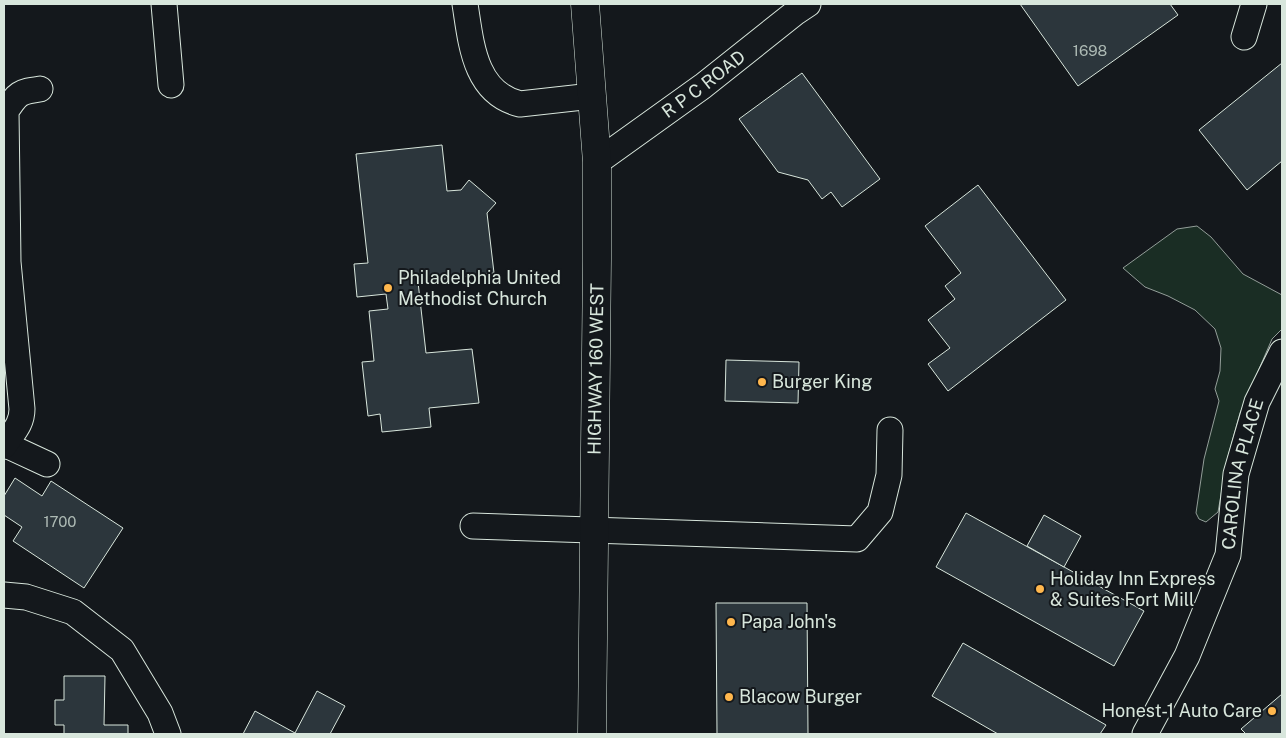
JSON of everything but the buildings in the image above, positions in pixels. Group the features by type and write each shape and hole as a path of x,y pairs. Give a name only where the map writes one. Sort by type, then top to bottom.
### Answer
{"main road":[{"name":"HIGHWAY 160 WEST","path":"585,4 597,162 592,734"}],"street":[{"path":"164,4 171,85"},
{"path":"465,4 474,57 480,70 496,92 508,101 520,104 592,96"},
{"name":"R P C ROAD","path":"597,162 703,86 808,4"},
{"path":"1244,37 1254,4"},
{"path":"40,89 24,91 16,96 6,111 8,262 22,419 19,426 4,444 47,464"},
{"name":"CAROLINA PLACE","path":"1145,734 1187,656 1228,555 1236,474 1257,402 1282,352"},
{"path":"473,526 857,539 880,512 889,475 890,430"},
{"path":"4,595 26,597 73,612 122,650 162,727"}],"green space":[{"path":"1197,226 1211,237 1243,274 1282,295 1282,329 1272,339 1240,413 1227,460 1218,512 1206,522 1199,519 1196,513 1204,459 1219,401 1215,389 1220,371 1221,348 1215,329 1195,310 1145,287 1123,268 1177,229"}],"place":[{"name":"Philadelphia United Methodist Church","path":"388,288"},
{"name":"Burger King","path":"762,382"},
{"name":"Holiday Inn Express & Suites Fort Mill","path":"1040,589"},
{"name":"Papa John's","path":"731,622"},
{"name":"Blacow Burger","path":"729,697"},
{"name":"Honest-1 Auto Care","path":"1272,711"}]}
